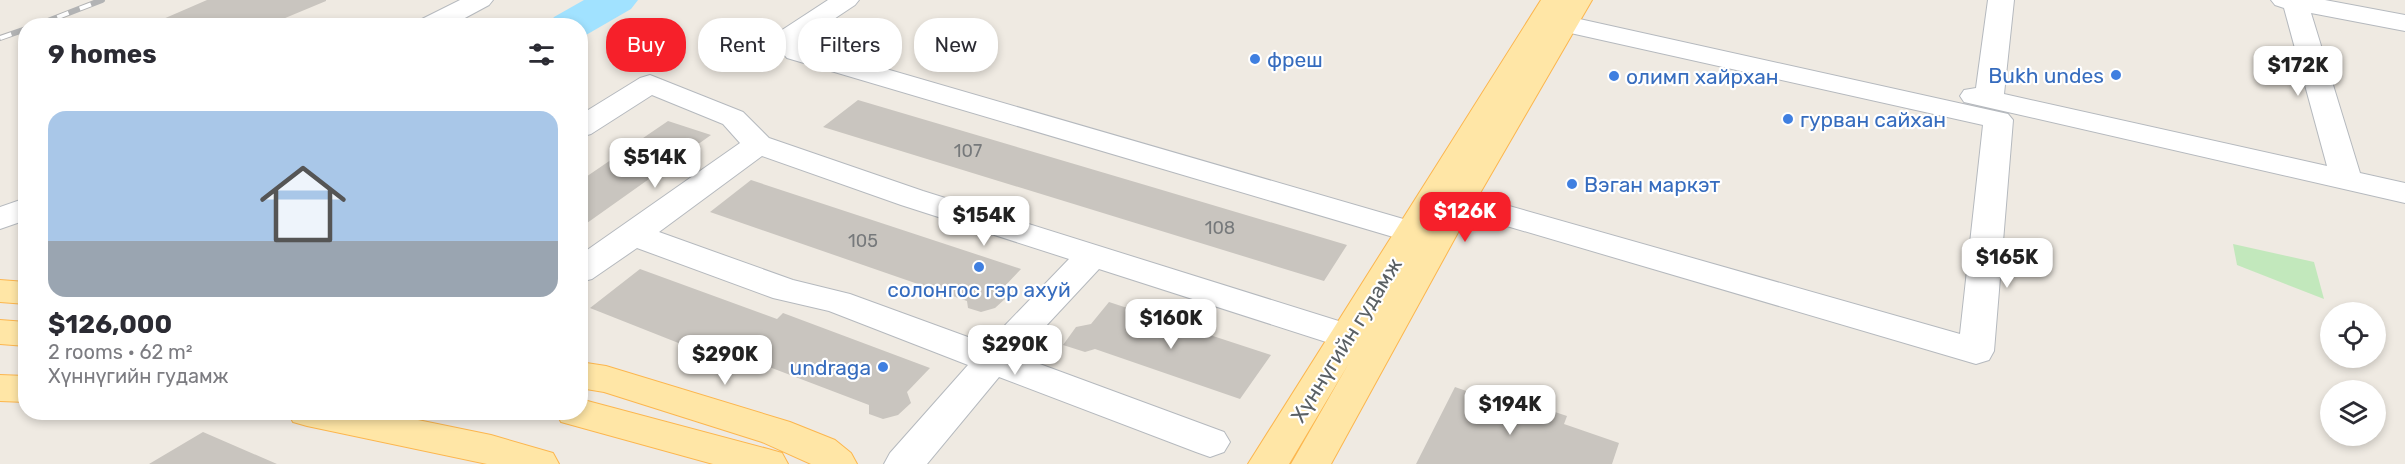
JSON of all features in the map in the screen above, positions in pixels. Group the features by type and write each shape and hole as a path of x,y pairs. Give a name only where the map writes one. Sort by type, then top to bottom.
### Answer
{"main road":[{"name":"Хүннүгийн гудамж","path":"1268,464 1412,232 1568,8"},
{"name":"Хүннүгийн гудамж","path":"1311,464 1568,8"},
{"path":"0,291 18,292"},
{"path":"0,332 18,333"},
{"path":"588,377 776,432 821,450 837,464"},
{"path":"0,388 18,389"},
{"path":"588,416 768,464"},
{"path":"346,420 491,450 539,464"}],"street":[{"path":"445,18 480,0"},
{"path":"846,0 791,36 790,46 797,52 816,59 1412,232"},
{"path":"1989,100 2001,0"},
{"path":"2340,0 2405,12"},
{"path":"2346,180 2290,1 2405,23"},
{"path":"1568,8 2405,193"},
{"path":"1460,202 1976,351 1998,120 1568,8"},
{"path":"588,123 650,84 733,117 758,144 912,198 1348,337"},
{"path":"588,266 634,235 758,144"},
{"path":"0,219 18,211"},
{"path":"634,235 785,290 838,302 1210,442"},
{"path":"904,464 992,361 1093,255"}],"green space":[{"path":"2233,244 2314,262 2324,299 2237,265"}],"building":[{"path":"207,0 326,0 285,18 165,18"},
{"path":"858,100 1347,245 1324,281 823,127"},
{"path":"668,121 711,135 588,222 588,176"},
{"path":"751,180 1021,269 1001,290 1005,299 995,308 981,312 968,308 967,301 710,212"},
{"path":"640,269 777,319 783,313 930,368 907,392 911,403 898,415 883,419 869,414 869,405 738,355 729,363 590,308"},
{"path":"1109,302 1271,355 1240,399 1095,349 1085,352 1063,345 1076,327 1091,324"},
{"path":"1455,387 1509,406 1513,398 1567,416 1564,424 1619,443 1612,464 1416,464"},
{"path":"203,432 277,464 149,464"}],"waterway":[{"path":"584,18 616,0"}],"railway":[{"path":"56,18 102,0"},
{"path":"0,38 18,32"}],"place":[{"name":"фреш","path":"1255,59"},
{"name":"Bukh undes","path":"2116,75"},
{"name":"олимп хайрхан","path":"1614,76"},
{"name":"гурван сайхан","path":"1788,119"},
{"name":"Вэган маркэт","path":"1572,184"},
{"name":"солонгос гэр ахуй","path":"979,267"},
{"name":"undraga","path":"883,367"}]}
